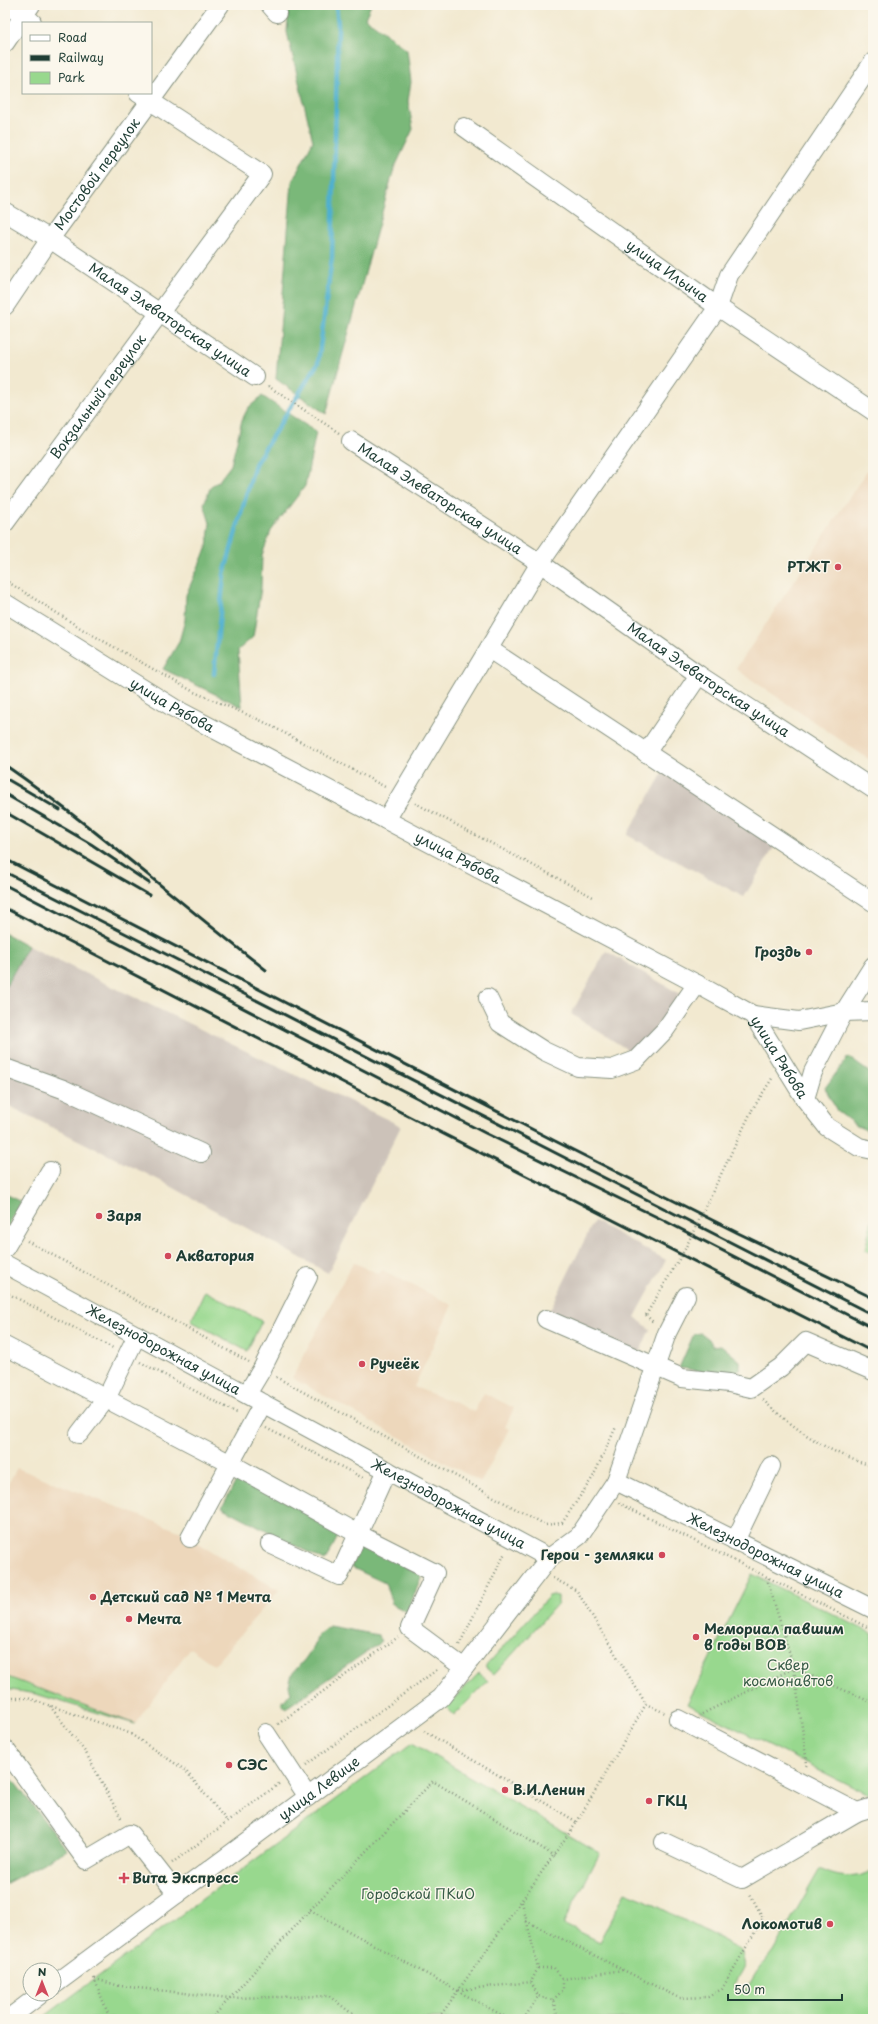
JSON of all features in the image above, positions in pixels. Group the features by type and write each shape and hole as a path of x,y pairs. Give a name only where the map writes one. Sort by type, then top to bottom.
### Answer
{"street":[{"path":"7,5 29,15"},
{"name":"Мостовой переулок","path":"152,88 220,5"},
{"path":"5,43 22,23"},
{"path":"386,820 540,563 718,307 729,275 873,62"},
{"name":"Мостовой переулок","path":"5,306 144,98"},
{"name":"Вокзальный переулок","path":"5,523 262,174 144,98"},
{"name":"улица Ильича","path":"464,127 718,307 873,411"},
{"name":"Малая Элеваторская улица","path":"5,212 50,239 158,314 255,377"},
{"name":"Малая Элеваторская улица","path":"351,441 540,563 699,675 873,789"},
{"name":"улица Рябова","path":"5,603 174,708 753,1015 805,1099 827,1127 859,1147 873,1150"},
{"path":"489,649 873,902"},
{"path":"646,753 699,675"},
{"path":"805,1099 812,1072 844,1012 873,966"},
{"path":"488,998 500,1023 544,1051 578,1067 612,1069 636,1060 665,1030 697,984"},
{"path":"753,1015 800,1021 844,1012 873,1011"},
{"path":"5,1068 63,1089 201,1153"},
{"path":"7,1255 50,1170"},
{"name":"Железнодорожная улица","path":"7,1255 137,1335 387,1470 544,1564"},
{"path":"247,1394 262,1369 308,1277"},
{"path":"544,1564 579,1536 616,1481 667,1333 686,1296"},
{"path":"546,1319 655,1368 682,1378 729,1382 751,1388 781,1367 806,1342 873,1371"},
{"path":"79,1434 106,1399 137,1335"},
{"path":"5,1346 231,1464 358,1534 435,1573 410,1628 458,1664"},
{"path":"190,1538 263,1403"},
{"path":"735,1540 771,1466"},
{"path":"270,1544 339,1576 387,1470"},
{"name":"Железнодорожная улица","path":"616,1481 873,1609"},
{"name":"улица Левице","path":"62,1979 441,1698 458,1664 544,1564"},
{"path":"678,1719 798,1781 865,1810"},
{"path":"266,1733 308,1797"},
{"path":"5,1749 86,1860 130,1834 177,1894"},
{"path":"664,1842 742,1879 865,1810"},
{"path":"8,2019 30,2002"}],"path":[{"name":"Малая Элеваторская улица","path":"255,377 351,441"},
{"path":"5,580 82,629 194,692 262,721 593,897"},
{"path":"646,1315 684,1251 752,1110 782,1062"},
{"path":"7,1255 262,1369 545,1525 562,1523 593,1477 619,1420"},
{"path":"5,1292 379,1487"},
{"path":"751,1388 806,1436 853,1461 873,1466"},
{"path":"498,1549 512,1556"},
{"path":"160,1872 292,1774 458,1664 505,1552"},
{"path":"544,1564 577,1591 646,1704 678,1719"},
{"path":"769,1578 768,1582 794,1668 807,1764 798,1781"},
{"path":"266,1733 410,1628"},
{"path":"695,1727 703,1712 794,1668 873,1703"},
{"path":"5,1698 28,1698 129,1733 185,1770 227,1822"},
{"path":"438,2019 577,1822 646,1704"},
{"path":"50,1705 86,1753 130,1834"},
{"path":"421,1728 577,1822"},
{"path":"211,2019 310,1910 432,1781 554,1856"},
{"path":"526,1921 679,1998 708,1997 722,1989 763,1918 742,1879"},
{"path":"522,1902 538,1968 531,1982"},
{"path":"310,1910 509,2019"},
{"path":"538,1968 554,1968 563,1980 563,1990 553,2000"},
{"path":"563,1980 624,1970"},
{"path":"110,2019 95,1979 120,1986 229,1998 329,1996 359,2019"},
{"path":"458,1990 531,1982"},
{"path":"531,1982 538,1996 553,2000"},
{"path":"524,2019 538,1996"},
{"path":"553,2000 558,2019"}],"shaded area":[{"name":"РТЖТ","path":"872,463 873,464 873,762 736,669"},
{"path":"664,771 776,844 744,897 627,835"},
{"path":"28,946 401,1126 328,1273 165,1183 5,1104 5,988"},
{"path":"606,951 680,994 636,1055 571,1014"},
{"path":"594,1221 666,1260 635,1317 650,1329 639,1354 549,1312"},
{"name":"Ручеёк","path":"353,1262 379,1274 382,1270 452,1305 414,1387 456,1403 474,1412 484,1393 514,1408 505,1427 509,1429 481,1482 292,1378"},
{"name":"Мечта","path":"17,1468 184,1533 200,1545 279,1590 214,1665 190,1648 135,1724 5,1676 5,1489"}],"green space":[{"path":"289,5 371,5 365,18 407,50 411,82 408,101 413,129 394,169 326,414 276,379 292,182 313,141 287,32"},
{"path":"262,396 316,432 305,486 271,531 262,555 261,588 253,637 238,650 242,707 163,669 179,642 185,620 186,595 207,547 210,523 204,504 211,486 218,482 231,465 242,420 248,408"},
{"path":"5,933 28,946 5,988"},
{"path":"848,1057 873,1075 873,1133 857,1126 837,1111 825,1088"},
{"path":"5,1194 21,1202 6,1230 5,1230"},
{"path":"873,1219 873,1253 865,1250"},
{"path":"205,1291 262,1321 247,1351 191,1321"},
{"path":"701,1333 709,1339 713,1346 721,1345 740,1361 740,1370 735,1373 719,1374 679,1368 694,1334"},
{"path":"239,1476 341,1531 325,1561 222,1507"},
{"path":"362,1543 422,1576 407,1612 392,1604 385,1583 351,1567"},
{"name":"Сквер космонавтов","path":"752,1574 873,1634 873,1786 869,1795 687,1704"},
{"path":"549,1596 558,1596 558,1603 494,1675 485,1667"},
{"path":"329,1626 378,1635 382,1641 286,1708 281,1704 291,1692 289,1686 292,1674 314,1646 318,1635"},
{"path":"479,1673 488,1681 454,1715 446,1707"},
{"path":"5,1676 135,1724 36,1694 5,1689"},
{"name":"Городской ПКиО","path":"412,1743 600,1853 563,1924 599,1942 625,1892 645,1900 740,1949 744,1966 733,1986 744,1993 756,1973 773,1951 820,1869 846,1877 860,1875 873,1870 873,2019 41,2019"},
{"path":"5,1770 67,1850 5,1884"}],"waterway":[{"path":"214,674 224,574 255,464 318,363 332,257 338,25 336,5"}],"railway":[{"path":"5,765 72,814 266,970"},
{"path":"5,778 60,810"},
{"path":"5,794 91,844 149,883"},
{"path":"5,812 149,895"},
{"path":"5,859 555,1141 738,1233 873,1298"},
{"path":"5,872 873,1315"},
{"path":"5,885 485,1133 663,1220 873,1328"},
{"path":"5,908 418,1121 873,1352"}],"place":[{"name":"РТЖТ","path":"838,567"},
{"name":"Гроздь","path":"809,952"},
{"name":"Заря","path":"99,1216"},
{"name":"Акватория","path":"168,1256"},
{"name":"Ручеёк","path":"362,1364"},
{"name":"Герои - земляки","path":"662,1555"},
{"name":"Детский сад № 1 Мечта","path":"93,1597"},
{"name":"Мечта","path":"129,1619"},
{"name":"Мемориал павшим в годы ВОВ","path":"696,1637"},
{"name":"СЭС","path":"229,1765"},
{"name":"В.И.Ленин","path":"505,1790"},
{"name":"ГКЦ","path":"649,1801"},
{"name":"Вита Экспресс","path":"124,1878"},
{"name":"Локомотив","path":"830,1924"}]}
